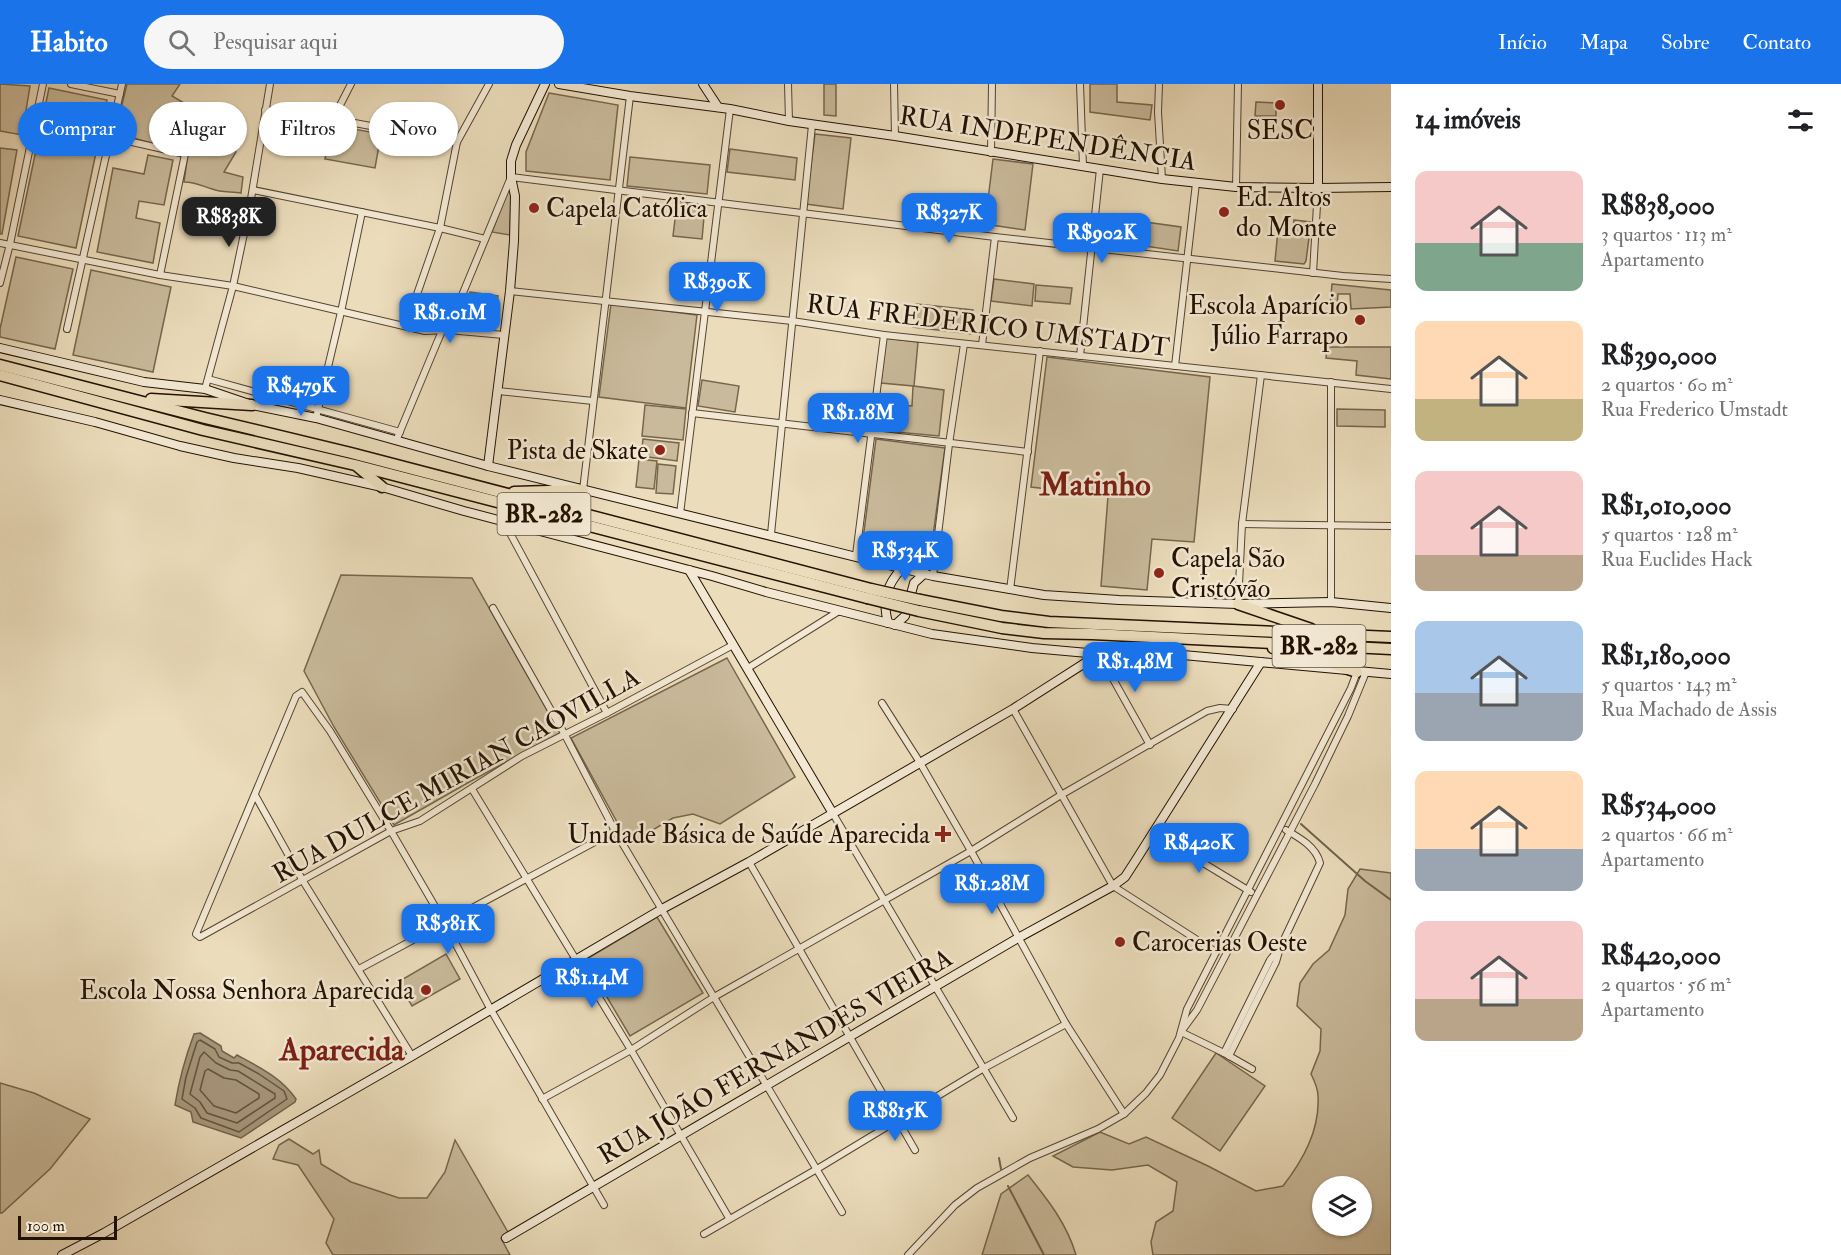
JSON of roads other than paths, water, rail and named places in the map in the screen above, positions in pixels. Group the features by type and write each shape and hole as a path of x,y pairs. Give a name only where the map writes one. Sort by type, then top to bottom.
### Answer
{"highway":[{"name":"BR-282","path":"0,364 502,492 869,594"},
{"name":"BR-282","path":"0,375 203,430 355,465 1002,628 1044,633 1391,649"},
{"path":"127,398 252,405"},
{"path":"355,465 382,488"},
{"path":"502,492 583,490"},
{"path":"1238,604 1322,633"},
{"name":"BR-282","path":"919,606 1049,622 1391,637"},
{"path":"1246,641 1313,657 1362,672"}],"street":[{"path":"0,283 43,84"},
{"path":"71,84 120,94"},
{"path":"118,102 122,84"},
{"path":"267,102 270,84"},
{"path":"342,102 351,84"},
{"path":"458,140 489,84"},
{"path":"488,466 514,241 515,196 511,177 511,161 544,84"},
{"name":"RUA INDEPENDÊNCIA","path":"559,84 718,107 812,125 1162,179 1236,187 1391,187"},
{"path":"703,84 718,107"},
{"path":"788,84 789,121"},
{"path":"894,84 895,136"},
{"path":"992,84 992,153"},
{"path":"1080,84 1083,166"},
{"path":"1159,84 1158,112 1162,179"},
{"path":"1236,187 1238,84"},
{"path":"1313,273 1318,188 1318,84"},
{"path":"583,490 630,96"},
{"path":"680,514 730,109"},
{"path":"771,534 812,125"},
{"path":"137,143 185,154 160,275"},
{"path":"205,389 233,286 259,153"},
{"path":"67,329 106,156"},
{"path":"406,326 440,228 454,156"},
{"path":"1080,356 1100,169"},
{"path":"511,177 994,237 1313,273 1391,279"},
{"path":"396,441 442,331 453,317 511,177"},
{"path":"1175,366 1196,183"},
{"path":"253,190 485,239"},
{"path":"317,414 362,212"},
{"path":"982,345 994,237"},
{"path":"0,243 160,275 233,286 425,331 448,330 504,335"},
{"name":"RUA FREDERICO UMSTADT","path":"510,291 792,321 964,344 1391,389"},
{"path":"856,555 884,335"},
{"path":"929,575 964,344"},
{"path":"0,348 144,382 205,389 252,405 317,414 400,432"},
{"path":"1010,590 1040,351"},
{"path":"1238,604 1242,524 1261,375"},
{"path":"208,379 396,441 583,490 771,534 929,575 1010,590 1119,600 1238,604 1331,602 1391,608"},
{"path":"1331,382 1331,602"},
{"path":"498,391 593,401"},
{"path":"0,400 95,422 180,446 234,458 298,468 382,488 932,634 1032,648 1099,654 1183,655 1391,674"},
{"path":"692,412 1029,452"},
{"path":"504,522 607,713"},
{"path":"1242,524 1391,526"},
{"path":"883,563 891,581"},
{"path":"870,619 884,607 891,581 906,569"},
{"path":"892,624 905,616 914,583 906,569"},
{"path":"689,570 1013,1118"},
{"path":"914,583 929,575"},
{"path":"884,607 892,624"},
{"path":"493,608 565,735 615,831 842,1212"},
{"path":"747,668 839,611"},
{"path":"905,616 912,629"},
{"name":"RUA DULCE MIRIAN CAOVILLA","path":"255,795 196,934 197,937 200,938 391,831 420,821 506,765 733,645"},
{"path":"62,1255 412,1056 662,909 749,862 919,761 1012,709 1099,654"},
{"path":"1099,654 1150,745"},
{"name":"RUA JOÃO FERNANDES VIEIRA","path":"506,1238 1125,877 1261,662"},
{"path":"1181,1032 1187,1009 1320,748 1362,672"},
{"path":"908,1255 955,1205 976,1188 1030,1158 1098,1129 1124,1114 1146,1093 1160,1075 1181,1032 1197,1010 1315,784 1348,716 1362,672"},
{"path":"412,1056 303,881 255,795 299,693 304,693 330,731 391,831 444,922 490,1010 604,1205"},
{"path":"882,703 919,761 1066,1024 1124,1114"},
{"path":"542,1099 631,1050 714,997 884,901 1061,795 1208,711 1220,708 1233,709"},
{"path":"1012,709 1113,886 1216,952"},
{"path":"1339,712 1348,716"},
{"path":"1320,748 1330,754"},
{"path":"1305,778 1315,784"},
{"path":"472,789 631,1050 729,1218"},
{"path":"1227,1054 1276,962 1280,948 1320,863 1318,855 1311,847 1281,827"},
{"path":"359,969 615,831"},
{"path":"1154,833 1256,895"},
{"path":"1268,850 1276,856"},
{"path":"749,862 915,1150"},
{"path":"704,1233 897,1122 984,1068 1066,1024"},
{"path":"1181,1032 1252,1069"}],"water":[{"path":"200,1033 221,1046 222,1051 234,1058 237,1055 277,1079 296,1099 295,1102 241,1138 193,1122 191,1112 175,1105 180,1078 194,1034"}],"waterway":[{"path":"1301,824 1365,881 1391,900"},
{"path":"999,1158 1001,1169"},
{"path":"1008,1186 1044,1255"}],"place":[{"name":"SESC","path":"1280,105"},
{"name":"Capela Católica","path":"534,208"},
{"name":"Ed. Altos do Monte","path":"1224,212"},
{"name":"Escola Aparício Júlio Farrapo","path":"1360,320"},
{"name":"Pista de Skate","path":"660,450"},
{"name":"Capela São Cristóvão","path":"1159,573"},
{"name":"Unidade Básica de Saúde Aparecida","path":"943,834"},
{"name":"Carocerias Oeste","path":"1120,942"},
{"name":"Escola Nossa Senhora Aparecida","path":"426,990"}],"district":[{"name":"Matinho","path":"1095,484"},
{"name":"Aparecida","path":"342,1049"}]}
